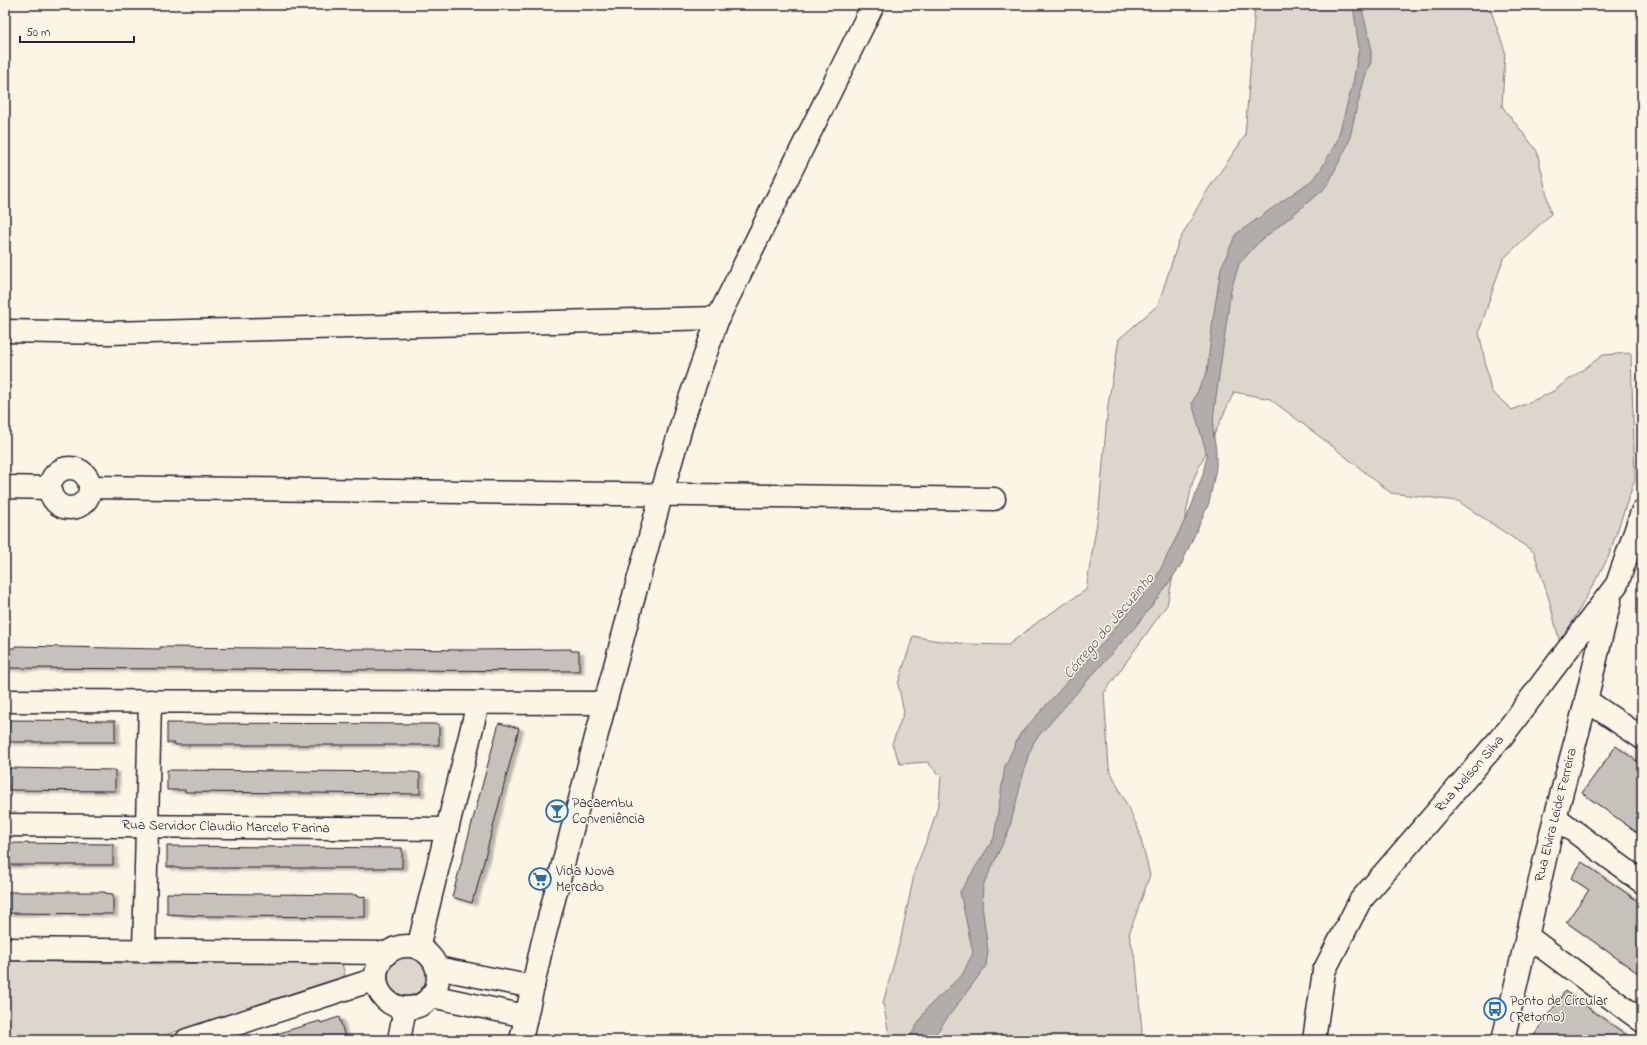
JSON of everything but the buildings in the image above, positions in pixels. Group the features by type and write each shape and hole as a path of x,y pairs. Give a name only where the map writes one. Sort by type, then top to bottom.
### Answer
{"street":[{"path":"521,1040 605,703 661,496 685,414 718,318 873,5"},
{"path":"5,331 108,333 718,318"},
{"path":"70,467 82,471 90,481 91,488 87,500 82,504 71,508 58,505 51,494 50,488 53,476 58,471 70,467"},
{"path":"5,488 50,488"},
{"path":"91,488 994,499"},
{"name":"Rua Nelson Silva","path":"1314,1040 1324,971 1360,901 1504,734 1612,591 1617,584 1642,512"},
{"name":"Rua Elvira Leide Ferreira","path":"1503,1040 1555,817 1586,700 1612,591"},
{"path":"1586,700 1642,738"},
{"path":"5,701 605,703"},
{"path":"144,951 150,701"},
{"path":"418,948 478,703"},
{"path":"1555,817 1642,882"},
{"name":"Rua Servidor Claudio Marcelo Farina","path":"5,825 447,829"},
{"path":"1527,936 1642,1021"},
{"path":"5,949 387,953 399,947 408,946 418,948 426,952 433,960 437,968 438,978 436,988 431,996 419,1005 405,1008 396,1006 387,1001 381,994 376,978 378,966 387,953"},
{"path":"437,968 533,987"},
{"path":"187,1040 376,978"},
{"path":"431,996 526,1016"},
{"path":"399,1040 405,1008"}],"shaded area":[{"path":"1255,5 1489,5 1505,51 1502,106 1537,151 1551,214 1503,259 1479,332 1491,391 1512,410 1552,392 1603,355 1631,353 1635,479 1608,558 1560,644 1550,603 1534,552 1458,501 1391,493 1270,399 1234,392 1193,480 1167,605 1104,693 1109,768 1138,828 1150,875 1129,934 1136,962 1142,1032 1140,1040 890,1040 883,1003 901,937 915,870 931,829 939,802 941,776 927,762 900,764 892,744 904,712 898,684 913,636 968,644 1008,645 1039,621 1086,590 1099,509 1108,405 1119,339 1158,305 1178,243 1205,194 1245,136"},
{"path":"1353,5 1361,5 1371,46 1371,62 1365,77 1349,142 1329,182 1322,191 1258,243 1239,264 1231,290 1214,411 1213,431 1216,450 1216,468 1209,503 1181,565 1163,591 1135,627 1035,740 1028,756 1009,830 983,886 982,905 988,951 986,966 931,1040 908,1040 928,1007 962,975 973,953 960,892 994,838 1005,766 1020,734 1100,646 1154,582 1190,510 1203,474 1207,455 1192,403 1207,372 1221,268 1236,234 1312,180 1320,171 1337,141 1353,83 1359,48"},
{"path":"412,957 419,960 425,966 428,977 427,985 419,994 412,997 404,997 397,994 389,985 388,973 391,966 400,958"},
{"path":"341,959 345,976 150,1040 5,1040 5,962 9,961 172,964"}],"place":[{"name":"Pacaembu Conveniência","path":"557,811"},
{"name":"Vida Nova Mercado","path":"540,879"},
{"name":"Ponto de Circular (Retorno)","path":"1495,1009"}],"water label":[{"name":"Córrego do Jacuzinho","path":"1109,626"}]}
